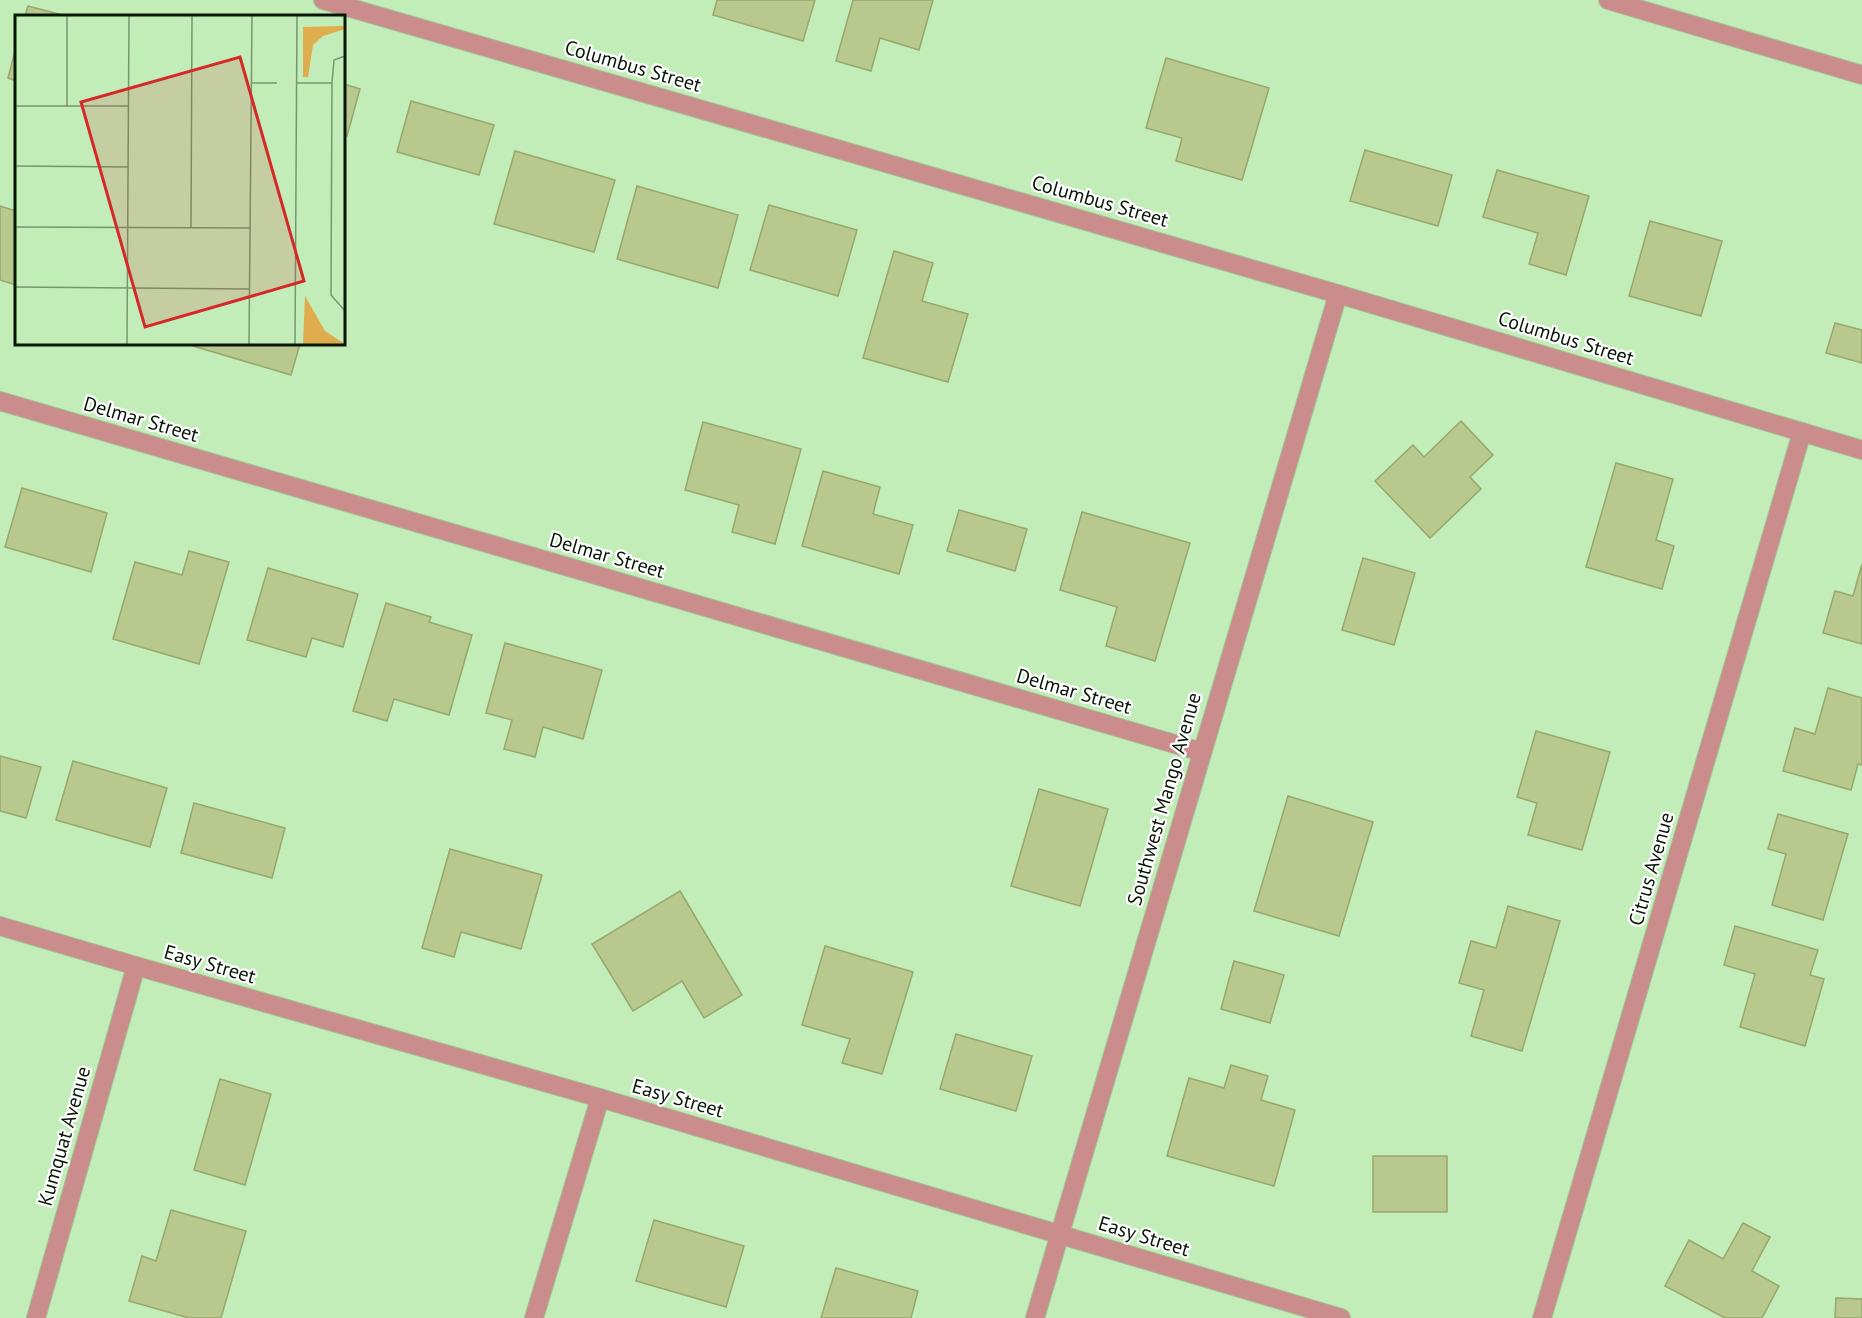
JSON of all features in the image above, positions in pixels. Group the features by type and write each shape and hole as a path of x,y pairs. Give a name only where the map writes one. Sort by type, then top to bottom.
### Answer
{"street":[{"name":"Columbus Street","path":"323,0 1338,294 1862,450"},
{"path":"1608,0 1862,75"},
{"name":"Southwest Mango Avenue","path":"1035,1318 1338,294"},
{"name":"Delmar Street","path":"0,401 1202,752"},
{"name":"Citrus Avenue","path":"1542,1318 1802,432"},
{"name":"Easy Street","path":"0,926 600,1098 1341,1318"},
{"name":"Kumquat Avenue","path":"36,1318 136,966"},
{"path":"534,1318 600,1098"}],"building":[{"path":"717,0 815,0 803,41 713,15"},
{"path":"853,0 933,0 919,50 880,38 871,71 836,61"},
{"path":"28,6 62,15 25,15"},
{"path":"15,51 15,81 8,78"},
{"path":"1166,58 1269,88 1242,180 1176,161 1182,138 1146,128"},
{"path":"345,84 360,89 347,136 345,135"},
{"path":"411,101 494,125 479,175 397,152"},
{"path":"1365,150 1452,175 1438,226 1350,201"},
{"path":"515,151 615,180 594,252 494,224"},
{"path":"1497,170 1589,196 1566,275 1529,264 1538,233 1483,217"},
{"path":"637,186 738,215 718,288 617,259"},
{"path":"769,205 857,230 838,296 750,270"},
{"path":"0,206 15,211 15,285 0,280"},
{"path":"1650,221 1722,241 1701,316 1629,296"},
{"path":"894,251 933,263 922,301 968,314 948,382 863,358"},
{"path":"1835,323 1862,330 1862,363 1826,353"},
{"path":"194,345 300,345 291,375"},
{"path":"1461,421 1493,455 1470,477 1481,489 1430,538 1375,481 1413,445 1424,457"},
{"path":"703,422 801,449 775,544 732,532 739,505 685,490"},
{"path":"1616,463 1673,479 1656,540 1674,546 1662,589 1586,567"},
{"path":"823,471 880,487 873,514 913,525 899,574 802,546"},
{"path":"22,488 107,513 91,572 5,547"},
{"path":"959,510 1027,529 1015,571 947,551"},
{"path":"1082,512 1190,543 1155,661 1106,646 1117,607 1060,590"},
{"path":"189,551 229,562 199,664 113,639 135,562 182,575"},
{"path":"1363,558 1415,573 1394,645 1342,630"},
{"path":"1862,564 1862,644 1823,633 1835,591 1853,596"},
{"path":"268,568 358,594 343,647 312,638 306,657 247,640"},
{"path":"386,603 431,617 429,622 472,635 449,715 394,699 387,721 353,711"},
{"path":"505,643 602,670 583,739 543,727 535,757 504,749 512,720 486,713"},
{"path":"1828,688 1862,698 1862,765 1858,764 1851,790 1783,771 1795,728 1815,734"},
{"path":"1536,731 1610,752 1582,850 1528,835 1537,803 1517,797"},
{"path":"0,756 41,767 26,818 0,811"},
{"path":"73,761 167,788 150,847 56,820"},
{"path":"1039,789 1108,809 1080,906 1011,886"},
{"path":"1288,796 1373,822 1339,936 1254,911"},
{"path":"194,803 285,828 272,878 181,853"},
{"path":"1778,814 1848,834 1823,920 1772,905 1786,854 1768,849"},
{"path":"450,849 542,875 521,949 461,932 454,957 422,948"},
{"path":"680,891 742,995 704,1018 682,981 633,1011 592,944"},
{"path":"1508,906 1560,921 1522,1051 1471,1036 1484,990 1459,983 1471,941 1496,948"},
{"path":"1735,926 1818,950 1810,975 1824,979 1805,1046 1740,1027 1755,974 1724,965"},
{"path":"825,946 913,972 882,1074 842,1063 850,1039 802,1025"},
{"path":"1234,961 1284,975 1270,1023 1221,1009"},
{"path":"956,1034 1032,1056 1016,1111 940,1089"},
{"path":"1231,1065 1268,1076 1261,1100 1295,1110 1274,1186 1167,1156 1189,1078 1224,1088"},
{"path":"220,1079 271,1094 245,1185 194,1170"},
{"path":"1373,1156 1447,1156 1447,1212 1373,1212"},
{"path":"171,1210 246,1231 221,1318 189,1318 129,1301 142,1256 156,1261"},
{"path":"654,1220 744,1246 726,1307 636,1281"},
{"path":"1743,1223 1770,1237 1752,1271 1779,1286 1762,1318 1725,1318 1665,1286 1689,1240 1723,1259"},
{"path":"836,1268 918,1291 911,1318 821,1318"},
{"path":"1836,1298 1862,1299 1862,1318 1835,1318"}]}
